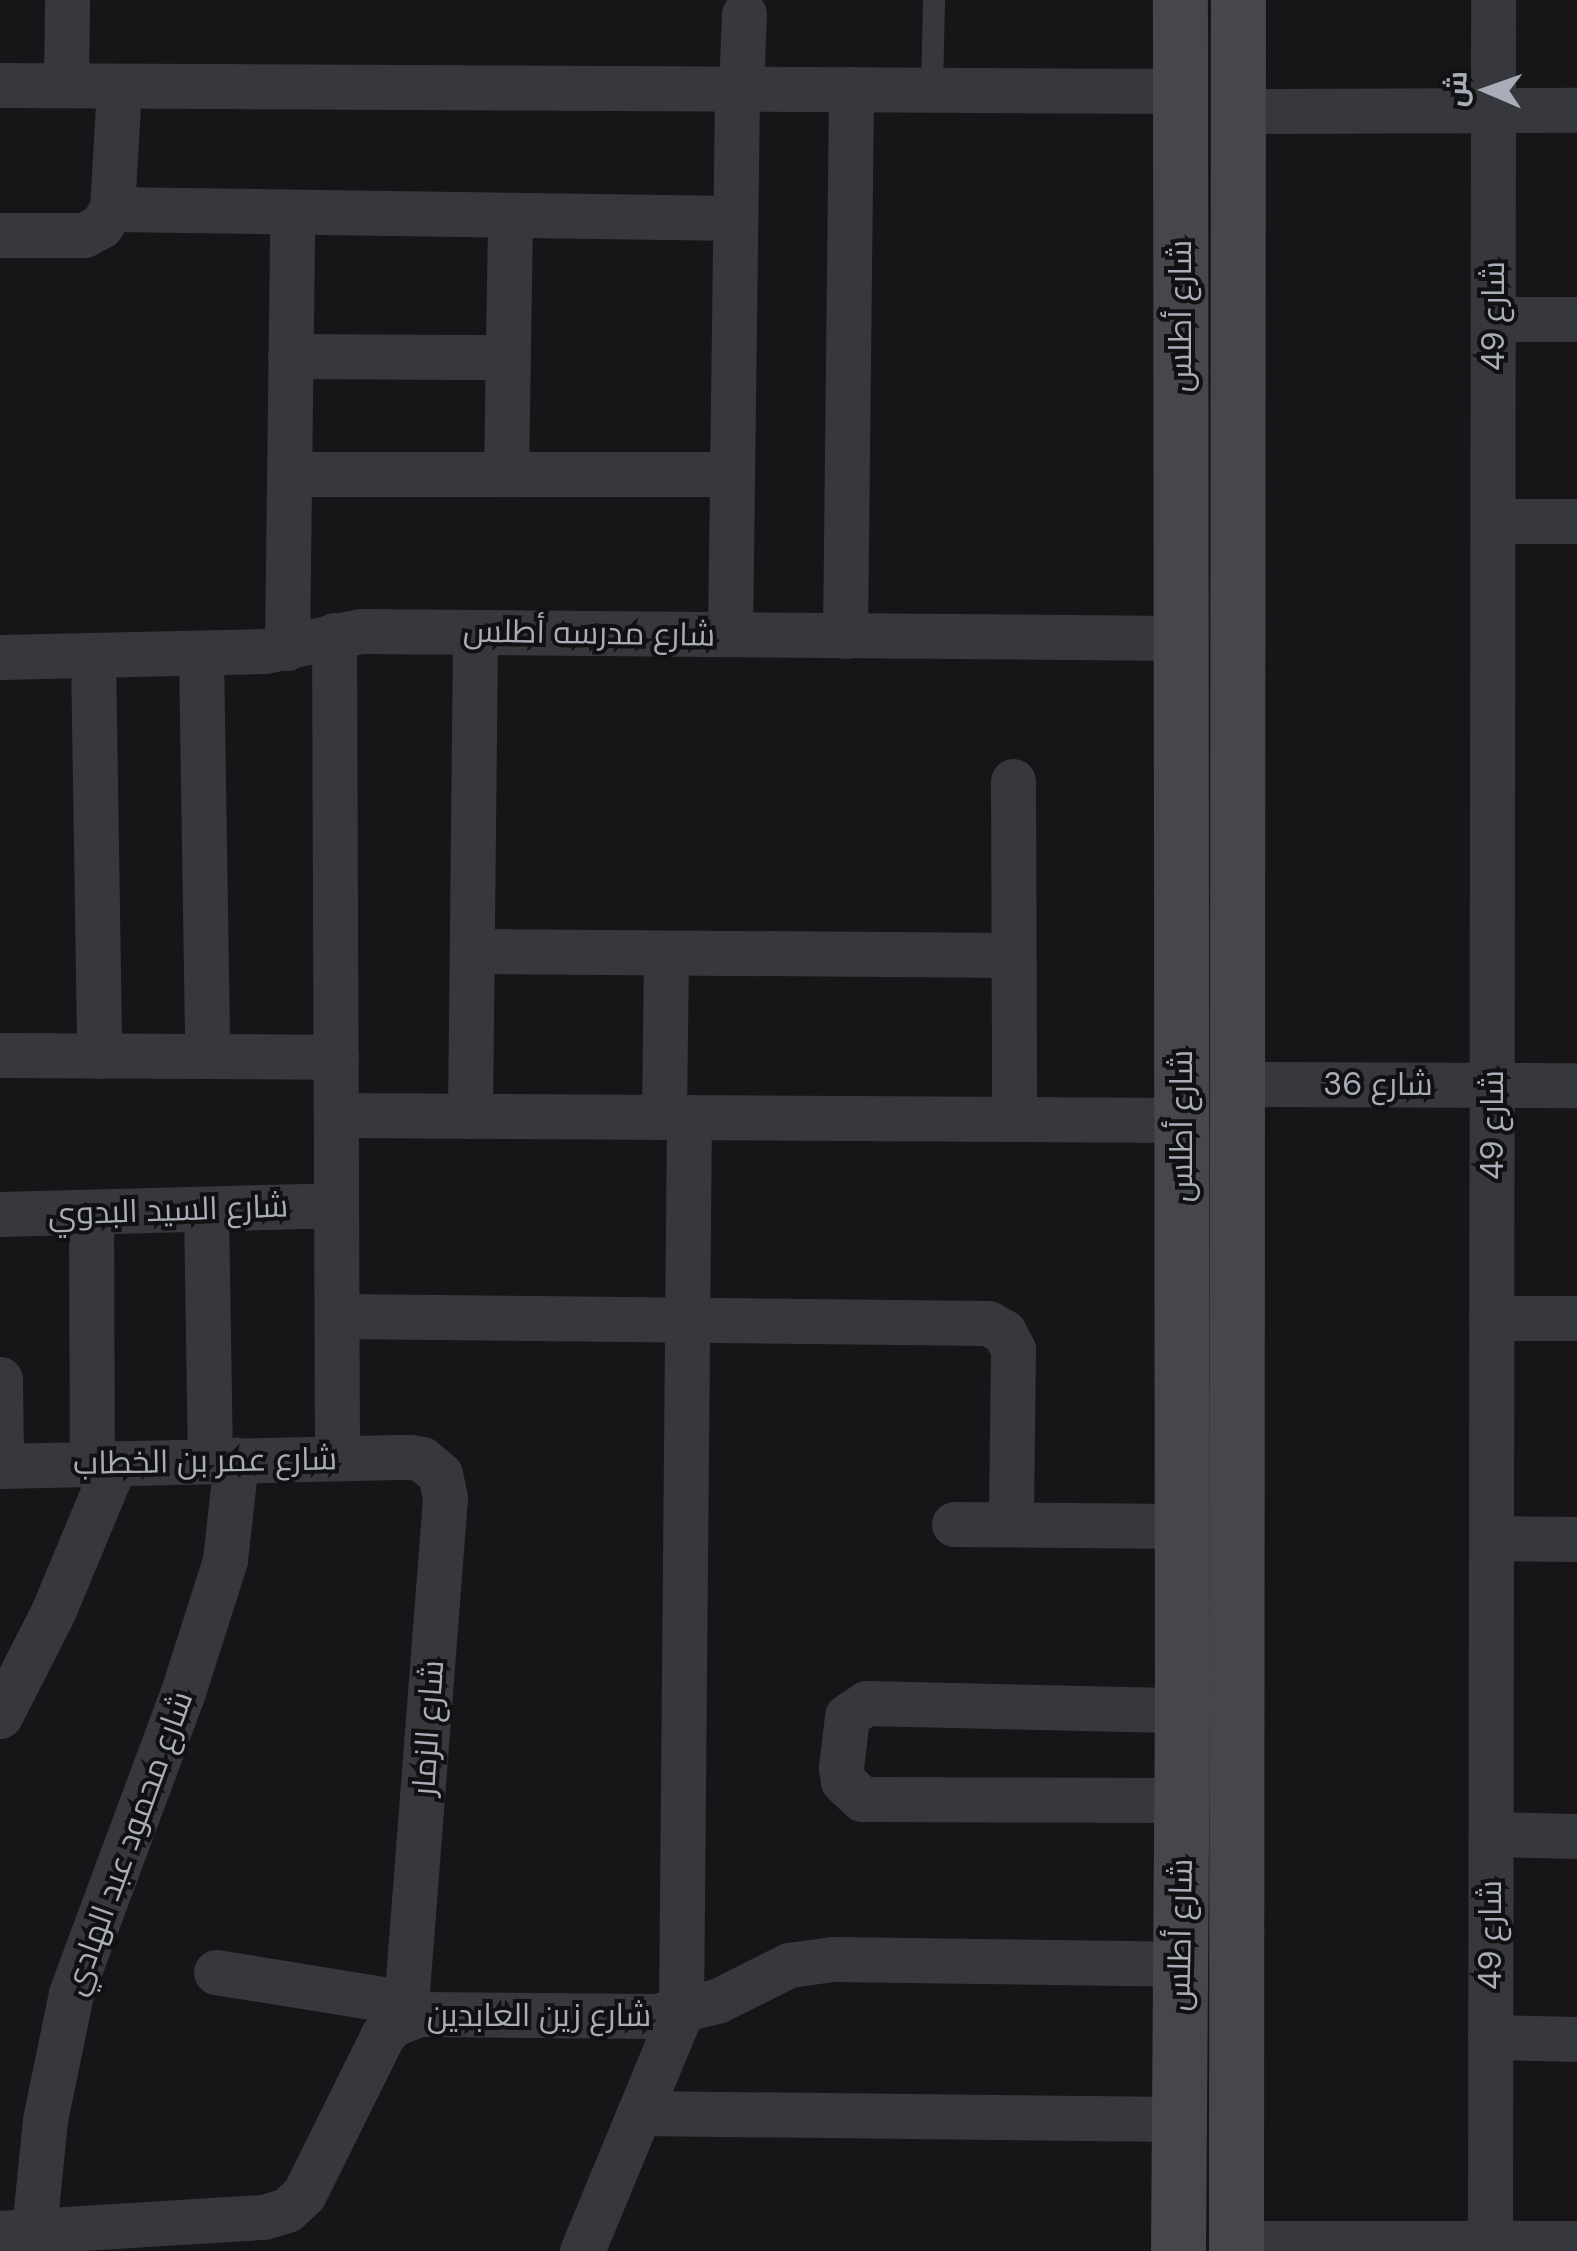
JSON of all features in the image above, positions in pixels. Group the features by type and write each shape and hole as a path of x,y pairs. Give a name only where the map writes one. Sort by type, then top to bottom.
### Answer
{"street":[{"path":"66,86 67,0"},
{"name":"شارع أطلس","path":"1178,2251 1182,1710 1180,0"},
{"name":"شارع أطلس","path":"1236,2247 1238,0"},
{"name":"شارع 49","path":"1490,2247 1493,0"},
{"path":"730,634 735,218 744,14"},
{"path":"0,85 1180,91"},
{"path":"0,235 84,235 102,226 112,210 120,86"},
{"path":"845,636 851,90"},
{"path":"1238,110 1577,110"},
{"path":"1180,195 1237,194"},
{"path":"112,210 735,218"},
{"path":"287,648 292,212"},
{"path":"506,474 510,215"},
{"path":"1492,319 1577,318"},
{"path":"290,356 508,357"},
{"path":"289,474 732,474"},
{"path":"1493,521 1577,521"},
{"path":"470,1116 475,632"},
{"name":"شارع مدرسه أطلس","path":"0,657 201,654 287,648 334,635 475,632 1180,638"},
{"path":"334,635 337,1457"},
{"path":"201,654 207,1056"},
{"path":"93,655 100,1056"},
{"path":"1012,781 1014,1119"},
{"path":"472,952 1013,954"},
{"path":"582,2251 681,2012 685,1320 666,952"},
{"path":"0,1055 336,1057"},
{"name":"شارع 36","path":"1238,1084 1577,1085"},
{"path":"336,1115 1181,1120"},
{"name":"شارع السيد البدوي","path":"0,1214 336,1205"},
{"name":"شارع محمود عبد الهادي","path":"17,2232 71,1994 182,1695 225,1560 223,1460 206,1209"},
{"path":"0,1716 53,1612 103,1463 91,1213"},
{"path":"337,1316 988,1322 1004,1332 1013,1349 1011,1524"},
{"path":"1491,1318 1577,1318"},
{"path":"0,1379 1,1466"},
{"name":"شارع عمر بن الخطاب","path":"1,1466 410,1457"},
{"name":"شارع الزمار","path":"406,2010 445,1498 440,1474 422,1459 410,1457"},
{"path":"954,1524 1182,1526"},
{"path":"1491,1538 1577,1539"},
{"path":"1181,1800 862,1799 843,1782 842,1768 847,1716 866,1703 1182,1710"},
{"path":"1490,1834 1577,1836"},
{"name":"شارع زين العابدين","path":"17,2232 264,2217 287,2210 304,2194 383,2035 406,2010 419,2014 627,2017 681,2012 717,2001 790,1965 833,1958 1180,1964"},
{"path":"216,1972 406,2010"},
{"path":"1490,2037 1577,2038"},
{"path":"639,2113 1178,2119"},
{"path":"1236,2247 1577,2244"}],"lane":[{"path":"932,90 934,0"}]}
